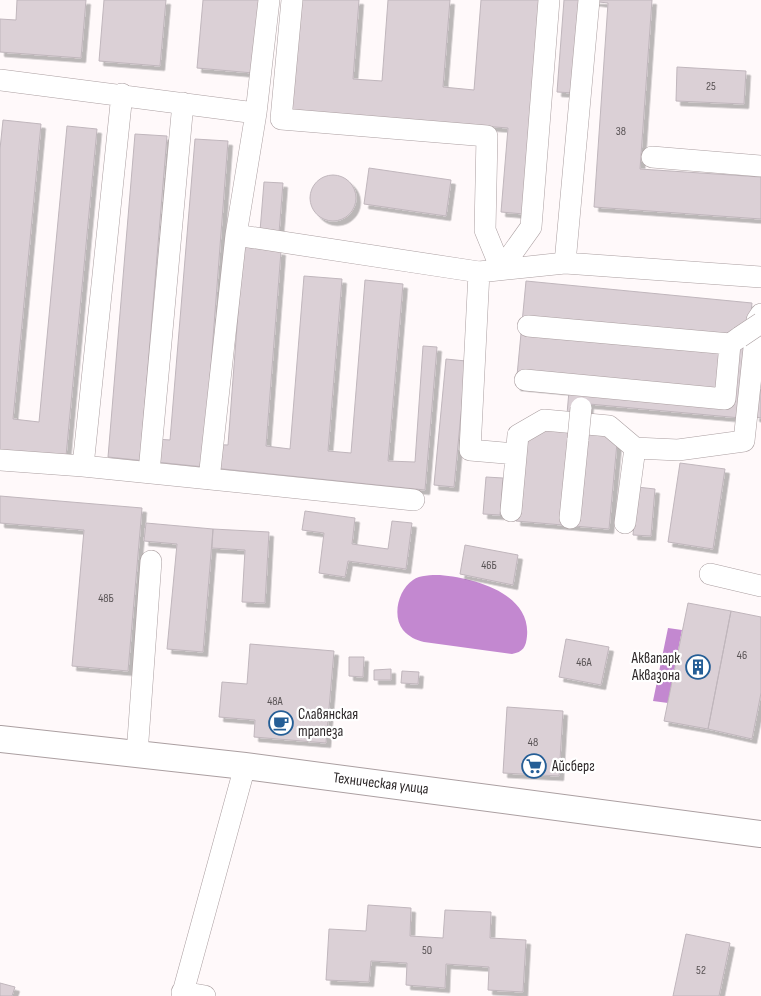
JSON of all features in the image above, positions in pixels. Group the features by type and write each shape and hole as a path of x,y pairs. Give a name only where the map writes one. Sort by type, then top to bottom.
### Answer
{"main road":[{"name":"Техническая улица","path":"0,739 245,766 761,834"}],"street":[{"path":"209,479 236,235 256,113 269,0"},
{"path":"292,0 281,119 487,136 485,230 501,269"},
{"path":"501,269 531,227 549,0"},
{"path":"565,263 589,0"},
{"path":"0,80 122,94 256,113"},
{"path":"83,466 122,94"},
{"path":"149,472 183,103"},
{"path":"652,157 761,166"},
{"path":"236,235 479,272 565,263 761,277"},
{"path":"479,272 470,450 516,454"},
{"path":"511,512 518,435 544,420 609,426 635,448 678,450 744,441 757,320 761,314"},
{"path":"528,326 735,340 761,323"},
{"path":"525,380 725,399 735,340"},
{"path":"570,518 583,386"},
{"path":"625,523 635,448"},
{"path":"0,460 149,472 414,500"},
{"path":"137,754 151,562"},
{"path":"710,574 761,586"},
{"path":"205,996 182,994 245,766"}],"shaded area":[{"path":"440,575 484,584 498,590 510,599 520,609 526,621 527,636 523,648 519,652 512,654 424,642 413,638 405,632 400,624 397,611 400,597 404,590 416,578"},
{"path":"668,628 682,630 668,703 653,701"}],"building":[{"path":"17,0 86,0 81,58 0,52 0,19 16,20"},
{"path":"104,0 166,0 160,66 99,61"},
{"path":"203,0 259,0 253,73 197,68"},
{"path":"298,0 359,0 353,79 382,81 388,0 450,0 443,87 474,90 481,0 541,0 524,214 501,212 508,128 289,111"},
{"path":"564,0 581,0 574,93 557,92"},
{"path":"581,0 652,0 640,169 761,177 761,219 594,207 608,3"},
{"path":"677,67 746,71 744,104 676,101"},
{"path":"3,120 41,124 13,419 39,422 67,126 97,129 66,456 0,450 0,149"},
{"path":"135,134 167,136 142,438 170,440 195,139 228,141 205,444 228,445 243,247 281,251 266,446 290,449 304,276 342,279 328,451 351,453 365,280 403,284 388,461 415,462 423,346 437,347 425,490 108,457"},
{"path":"369,168 451,180 446,216 364,204"},
{"path":"329,175 337,175 346,179 352,185 356,198 352,211 346,217 337,221 329,221 320,217 314,211 310,202 310,194 314,185 320,179"},
{"path":"264,182 283,183 279,233 260,231"},
{"path":"526,281 752,303 741,418 589,404 587,430 618,432 609,529 516,521 526,421 566,425 569,391 516,386"},
{"path":"446,359 466,361 454,487 434,485"},
{"path":"757,389 761,390 761,418 755,417"},
{"path":"680,463 725,469 713,549 668,542"},
{"path":"486,477 503,478 500,515 483,514"},
{"path":"637,487 655,489 651,536 633,535"},
{"path":"0,496 142,508 128,671 72,666 84,530 0,523"},
{"path":"305,511 355,518 352,544 388,549 392,521 412,523 406,569 348,561 345,577 319,573 324,533 302,530"},
{"path":"146,523 213,529 203,652 167,649 177,544 144,541"},
{"path":"213,529 269,532 265,603 242,602 245,550 212,548"},
{"path":"465,545 518,555 513,585 460,574"},
{"name":"Аквапарк Аквазона","path":"688,603 731,611 708,729 664,721"},
{"path":"731,611 761,617 761,693 752,739 708,729"},
{"path":"566,639 609,647 601,685 559,677"},
{"path":"250,644 334,651 326,743 254,737 255,720 219,717 222,682 247,684"},
{"path":"349,657 364,657 363,677 349,676"},
{"path":"391,669 391,680 374,680 374,670"},
{"path":"402,671 419,672 418,684 401,683"},
{"path":"507,707 563,711 559,776 503,773"},
{"path":"368,905 411,908 410,936 443,938 445,910 491,912 490,938 526,940 523,992 488,990 489,967 446,964 445,988 406,985 407,963 371,961 369,982 326,980 329,929 366,931"},
{"path":"686,934 730,943 719,996 673,996"},
{"path":"0,983 15,987 12,996 0,996"}],"place":[{"name":"Аквапарк Аквазона","path":"698,667"},
{"name":"Славянская трапеза","path":"281,723"},
{"name":"Айсберг","path":"534,766"}]}
